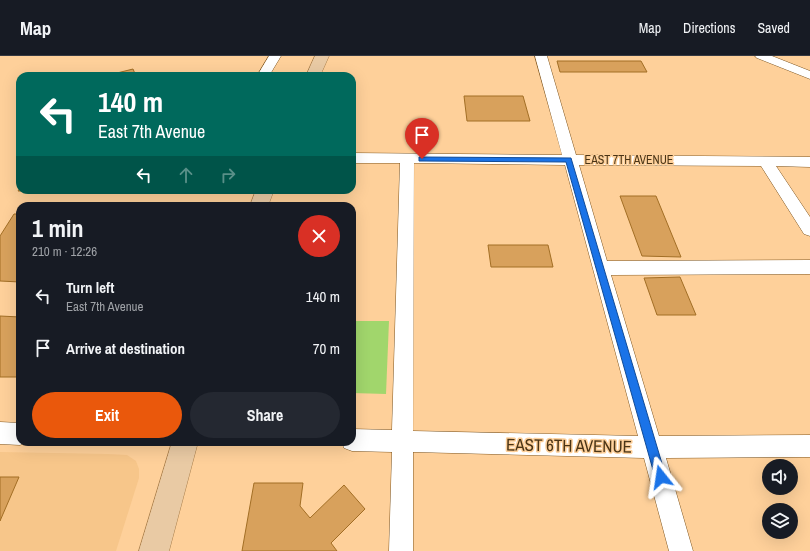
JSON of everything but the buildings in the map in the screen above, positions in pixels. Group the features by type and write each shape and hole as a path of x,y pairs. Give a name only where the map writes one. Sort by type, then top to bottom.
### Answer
{"main road":[{"path":"315,72 322,56"},
{"path":"154,551 184,446"}],"street":[{"path":"265,72 275,56"},
{"path":"541,56 569,160 653,447 681,551"},
{"path":"761,56 810,75"},
{"name":"EAST 7TH AVENUE","path":"356,158 810,162"},
{"path":"401,551 407,159"},
{"path":"765,161 810,230"},
{"path":"600,268 810,267"},
{"path":"0,433 16,434"},
{"name":"EAST 6TH AVENUE","path":"356,440 653,447 810,446"}],"shaded area":[{"path":"0,452 127,455 136,461 139,469 139,478 116,551 0,551"}],"green space":[{"path":"356,321 389,321 386,394 356,393"}],"route":[{"path":"422,159 569,160 661,477"}]}
